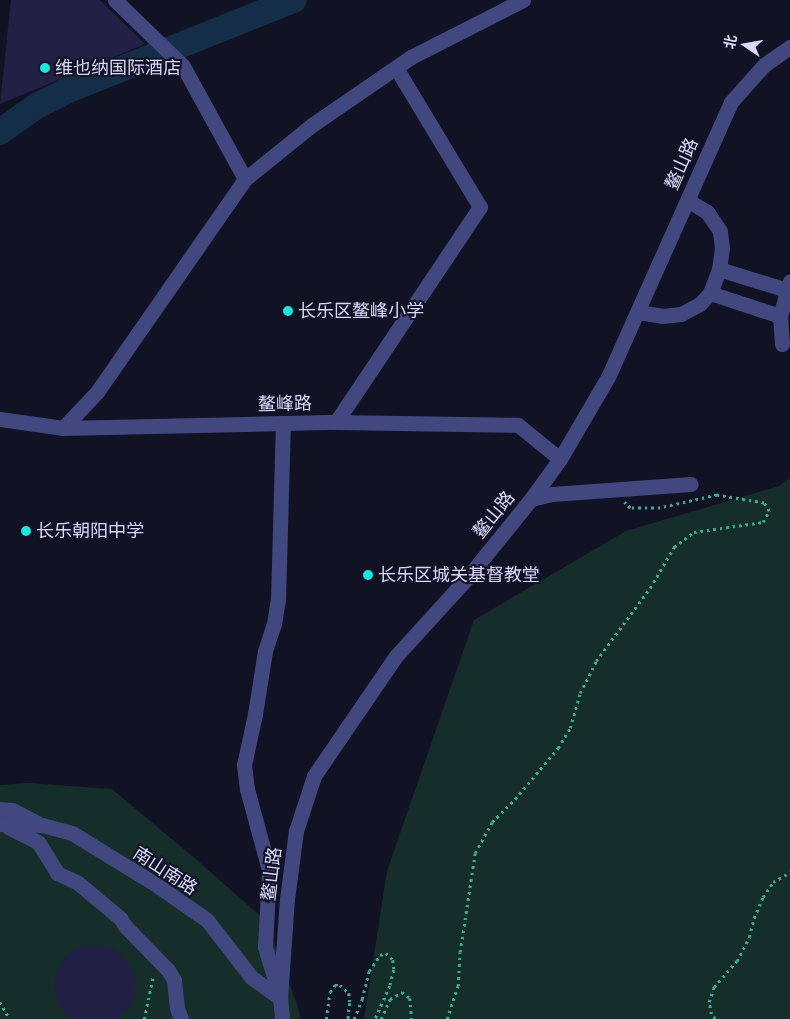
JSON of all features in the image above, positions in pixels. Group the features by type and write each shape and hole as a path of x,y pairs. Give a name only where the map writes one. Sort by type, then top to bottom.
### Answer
{"street":[{"path":"116,0 184,66 245,179"},
{"path":"63,428 97,392 245,179 312,125 411,57 522,0"},
{"name":"鳌山路","path":"282,1019 280,998 287,899 296,831 314,776 396,656 467,578 531,499 560,459 608,378 731,102 764,64 790,47"},
{"path":"336,422 480,207 396,68"},
{"path":"638,312 662,316 681,314 700,304 710,293 719,269 722,248 720,231 706,212 687,200"},
{"path":"719,269 788,285 780,316 782,344"},
{"path":"710,293 780,316"},
{"name":"鳌峰路","path":"0,419 63,428 336,422 518,425 560,459"},
{"path":"280,998 265,947 269,870 247,789 244,766 265,651 274,624 278,600 283,423"},
{"path":"531,499 552,494 691,484"},
{"name":"南山南路","path":"1,819 42,825 72,833 158,886 207,920 251,977 280,998"},
{"name":"南山南路","path":"1,819 38,842 57,873 78,883 120,918 158,960 174,980 180,1019"}],"path":[{"path":"447,1019 458,986 460,952 475,853 492,822 515,799 558,748 570,728 580,693 596,661 650,588 674,547 694,532 763,522 770,511 764,504 717,495 660,508 630,508 612,490"},
{"path":"715,1019 711,1014 709,1002 714,987 737,961 749,937 754,918 763,897 773,882 790,872"},
{"path":"354,1019 362,999 369,971 380,954 386,952 393,960 394,970 390,986 376,1019"},
{"path":"144,1019 158,960"},
{"path":"326,1019 330,992 335,986 340,985 349,993 348,1019"},
{"path":"381,1019 390,999 402,992 410,998 412,1019"},
{"path":"0,1002 10,1019"}],"green space":[{"path":"790,478 790,1019 364,1019 387,871 474,620 626,531 779,486"},
{"path":"29,783 112,789 198,861 266,921 299,1010 300,1019 0,1019 0,785"}],"building":[{"name":"维也纳国际酒店","path":"11,0 100,0 145,44 0,104"},
{"path":"82,946 110,947 122,955 130,966 135,979 135,993 130,1006 117,1019 71,1019 63,1012 57,1000 54,988 55,975 61,963 70,953"}],"waterway":[{"path":"0,132 35,107 66,91 294,0"}],"place":[{"name":"维也纳国际酒店","path":"45,68"},
{"name":"长乐区鳌峰小学","path":"288,311"},
{"name":"长乐朝阳中学","path":"26,531"},
{"name":"长乐区城关基督教堂","path":"368,575"}]}
